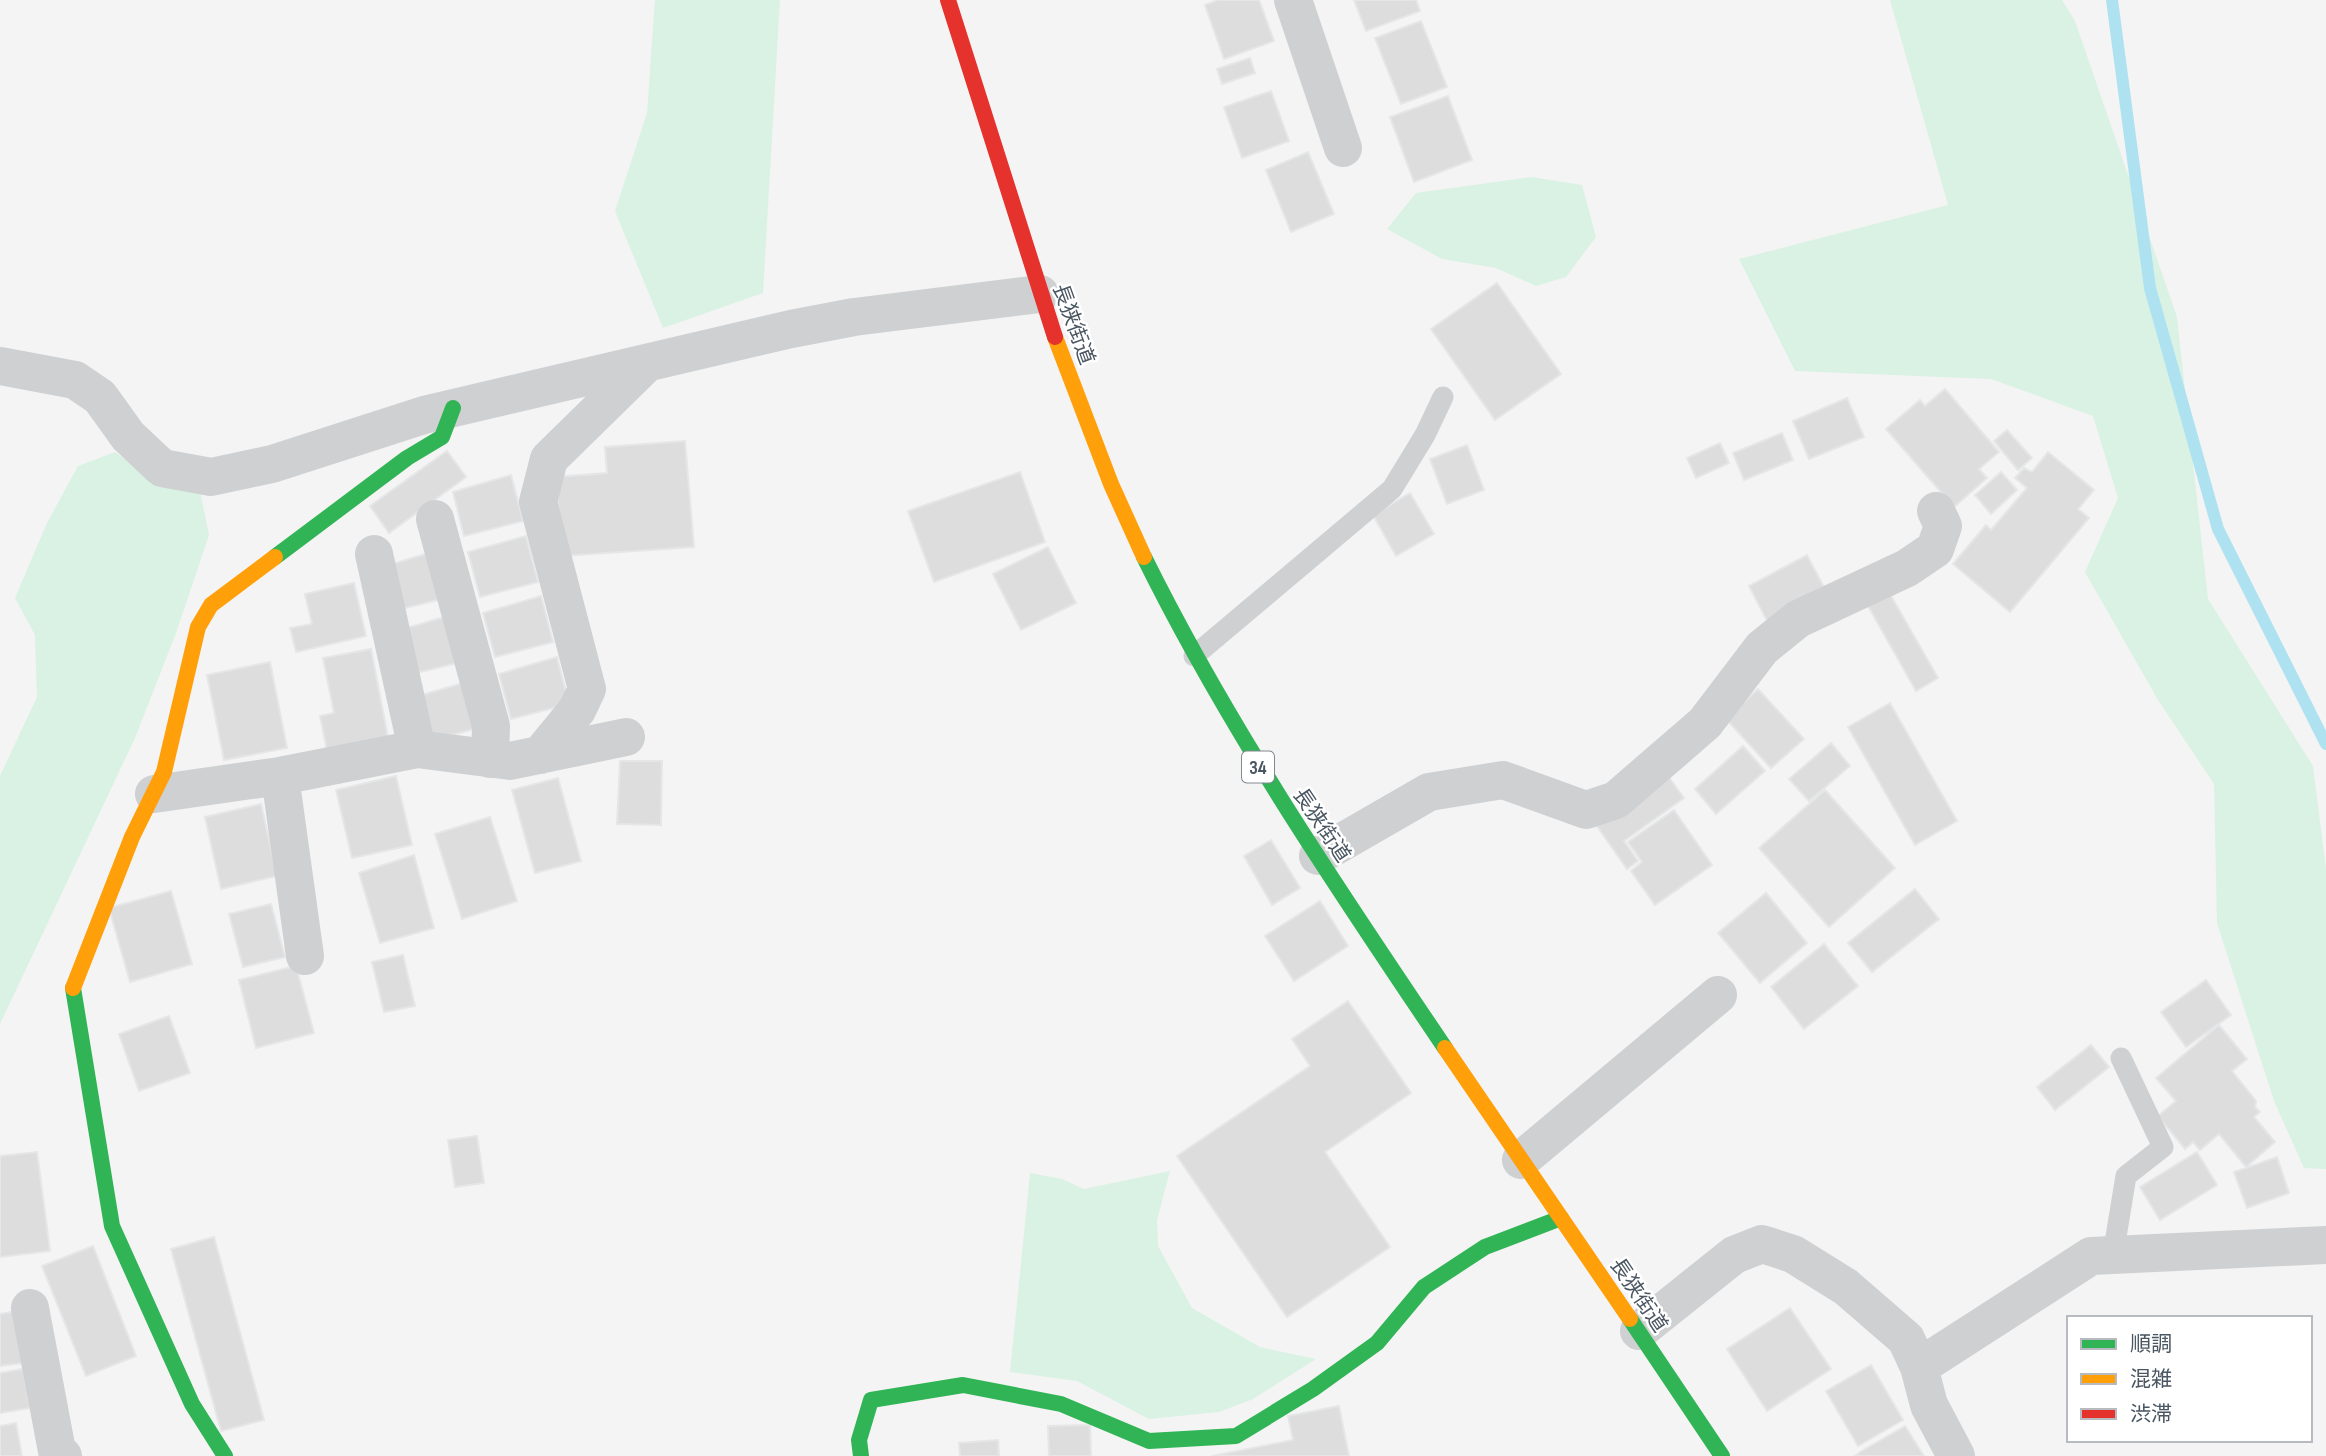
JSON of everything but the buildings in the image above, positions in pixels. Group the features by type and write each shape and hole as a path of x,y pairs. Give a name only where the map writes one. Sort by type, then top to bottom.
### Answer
{"street":[{"name":"長狭街道","path":"948,0 1040,294 1139,547 1194,656 1267,781 1722,1456"},
{"path":"1293,0 1343,148"},
{"path":"0,366 75,380 100,397 128,436 162,468 211,477 272,464 453,408 649,361 854,317 1040,294"},
{"path":"540,755 578,710 587,689 538,502 549,459 649,361"},
{"path":"225,1456 192,1404 112,1226 72,989 132,837 164,772 198,627 211,606 407,458 442,437 453,408"},
{"path":"1318,856 1429,792 1503,780 1586,810 1616,800 1704,723 1762,648 1798,619 1907,568 1935,549 1943,526 1936,511"},
{"path":"435,519 491,726 490,759"},
{"path":"373,554 417,749"},
{"path":"154,794 280,776 417,749 510,761 626,737"},
{"path":"280,776 305,956"},
{"path":"1521,1160 1718,995"},
{"path":"861,1456 859,1440 871,1400 963,1385 1061,1404 1149,1441 1236,1436 1313,1389 1377,1343 1424,1287 1485,1247 1561,1218"},
{"path":"1639,1331 1734,1255 1762,1244 1793,1254 1846,1287 1906,1339 1919,1367 1929,1405 1956,1456"},
{"path":"1919,1367 2091,1256 2326,1245"},
{"path":"30,1308 57,1451 63,1456"}],"lane":[{"path":"1194,656 1392,489 1443,397"},
{"path":"2113,1255 2126,1176 2163,1147 2121,1058"}],"green space":[{"path":"655,0 780,0 763,293 663,328 615,211 647,113"},
{"path":"1890,0 2062,0 2075,21 2177,317 2208,599 2313,766 2326,869 2326,1169 2304,1168 2274,1101 2217,923 2214,784 2158,700 2085,572 2118,498 2093,416 1991,379 1795,371 1739,259 1948,205"},
{"path":"1531,177 1582,185 1596,237 1566,277 1536,286 1496,268 1442,259 1387,229 1416,193"},
{"path":"115,452 157,482 200,491 209,535 176,633 135,738 0,1024 0,776 37,697 35,635 15,598 47,523 78,466"},
{"path":"1170,1171 1157,1220 1158,1246 1192,1308 1260,1347 1316,1359 1253,1399 1219,1412 1149,1419 1077,1381 1010,1372 1030,1173 1062,1179 1084,1189"}],"waterway":[{"path":"2112,0 2150,288 2218,529 2326,744"}],"traffic: fast":[{"path":"275,557 407,458 442,437 453,408"},
{"path":"1144,557 1248,746 1325,868 1445,1048"},
{"path":"73,988 112,1226 192,1404 225,1456"},
{"path":"861,1456 859,1440 871,1400 963,1385 1061,1404 1149,1441 1236,1436 1313,1389 1377,1343 1424,1287 1485,1247 1561,1218"},
{"path":"1630,1319 1722,1456"}],"traffic: slow":[{"path":"1055,337 1111,484 1144,557"},
{"path":"73,988 132,837 164,772 198,627 211,605 275,557"},
{"path":"1445,1048 1630,1319"}],"traffic: jam":[{"path":"948,0 1055,337"}]}
